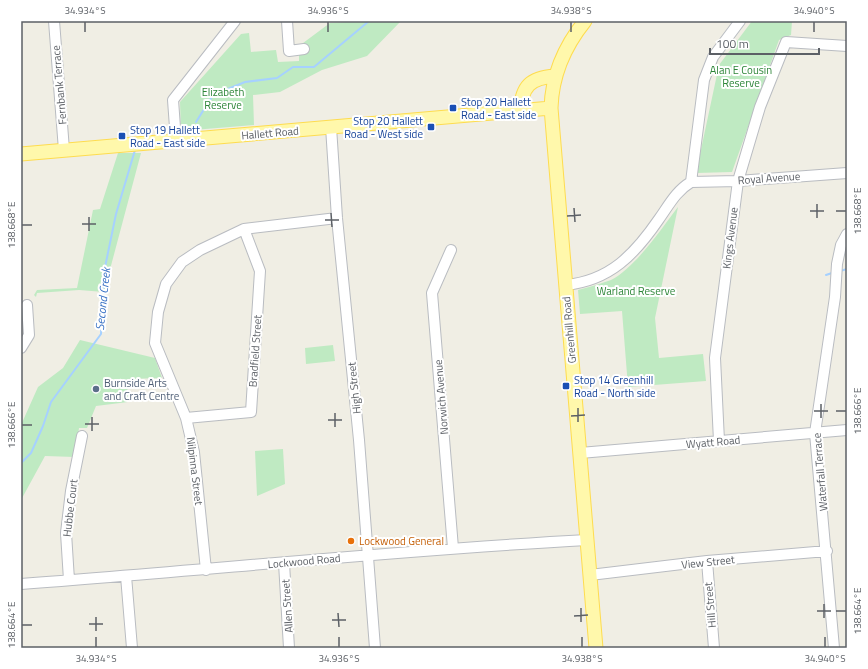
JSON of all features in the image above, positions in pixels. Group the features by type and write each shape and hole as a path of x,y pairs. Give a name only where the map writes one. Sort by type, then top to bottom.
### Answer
{"main road":[{"name":"Greenhill Road","path":"579,23 564,51 555,76 551,108 596,648"},
{"path":"520,111 520,101 529,84 535,78 555,76"},
{"name":"Hallett Road","path":"21,154 551,108"}],"street":[{"name":"Fernbank Terrace","path":"54,21 64,150"},
{"path":"176,141 173,100 235,21"},
{"path":"287,21 289,51 304,49"},
{"path":"565,285 586,282 608,272 643,243 680,189 691,182 704,80 713,57 740,21"},
{"name":"Kings Avenue","path":"719,441 715,358 738,181 760,107 786,42 847,46"},
{"name":"High Street","path":"331,127 337,218 359,440 375,648"},
{"name":"Royal Avenue","path":"691,182 738,181 847,173"},
{"name":"Nilpinna Street","path":"206,570 194,452 186,418 155,343 158,312 166,284 182,262 200,250 244,229 337,218"},
{"name":"Bradfield Street","path":"186,418 251,412 260,271 244,229"},
{"name":"Waterfall Terrace","path":"834,648 827,551 815,433 836,297 836,272 841,245 847,234"},
{"name":"Norwich Avenue","path":"451,250 432,293 453,548"},
{"path":"21,348 29,335 27,305"},
{"name":"Wyatt Road","path":"580,453 847,430"},
{"name":"Hubbe Court","path":"69,580 66,533 71,491 82,436"},
{"name":"Lockwood Road","path":"21,584 206,570 453,548 587,540"},
{"name":"View Street","path":"590,575 707,561 827,551"},
{"name":"Hill Street","path":"707,561 714,648"},
{"name":"Allen Street","path":"284,563 289,648"},
{"path":"126,576 132,648"}],"green space":[{"name":"Elizabeth Reserve","path":"401,21 367,56 322,70 280,92 253,95 254,125 181,131 180,102 241,34 249,33 251,52 276,50 278,62 299,61 299,46 330,23"},
{"name":"Alan E Cousin Reserve","path":"752,21 792,21 791,35 779,40 732,172 696,173 719,65"},
{"path":"118,153 141,153 104,292 79,290 37,293 36,297 34,295 37,290 77,288 93,210 100,209"},
{"name":"Warland Reserve","path":"678,207 655,318 659,358 703,354 706,381 628,387 622,311 580,314 578,290 611,280 620,274 648,247"},
{"path":"80,340 155,358 162,378 127,379 128,402 96,406 87,428 79,428 75,457 45,456 21,500 21,425 38,387 63,368"},
{"path":"333,345 335,361 306,364 305,348"},
{"path":"283,449 285,484 257,496 255,451"}],"waterway":[{"name":"Second Creek","path":"196,122 213,95 245,82 277,78 293,67 314,67 369,21"},
{"name":"Second Creek","path":"21,463 31,453 43,426 51,402 101,334 104,272 116,214 135,150 137,150"},
{"path":"840,271 847,269"},
{"path":"826,275 832,273"}],"place":[{"name":"Stop 20 Hallett Road - East side","path":"453,108"},
{"name":"Stop 20 Hallett Road - West side","path":"431,127"},
{"name":"Stop 19 Hallett Road - East side","path":"122,136"},
{"name":"Stop 14 Greenhill Road - North side","path":"566,386"},
{"name":"Burnside Arts and Craft Centre","path":"96,389"},
{"name":"Lockwood General","path":"351,541"}]}
